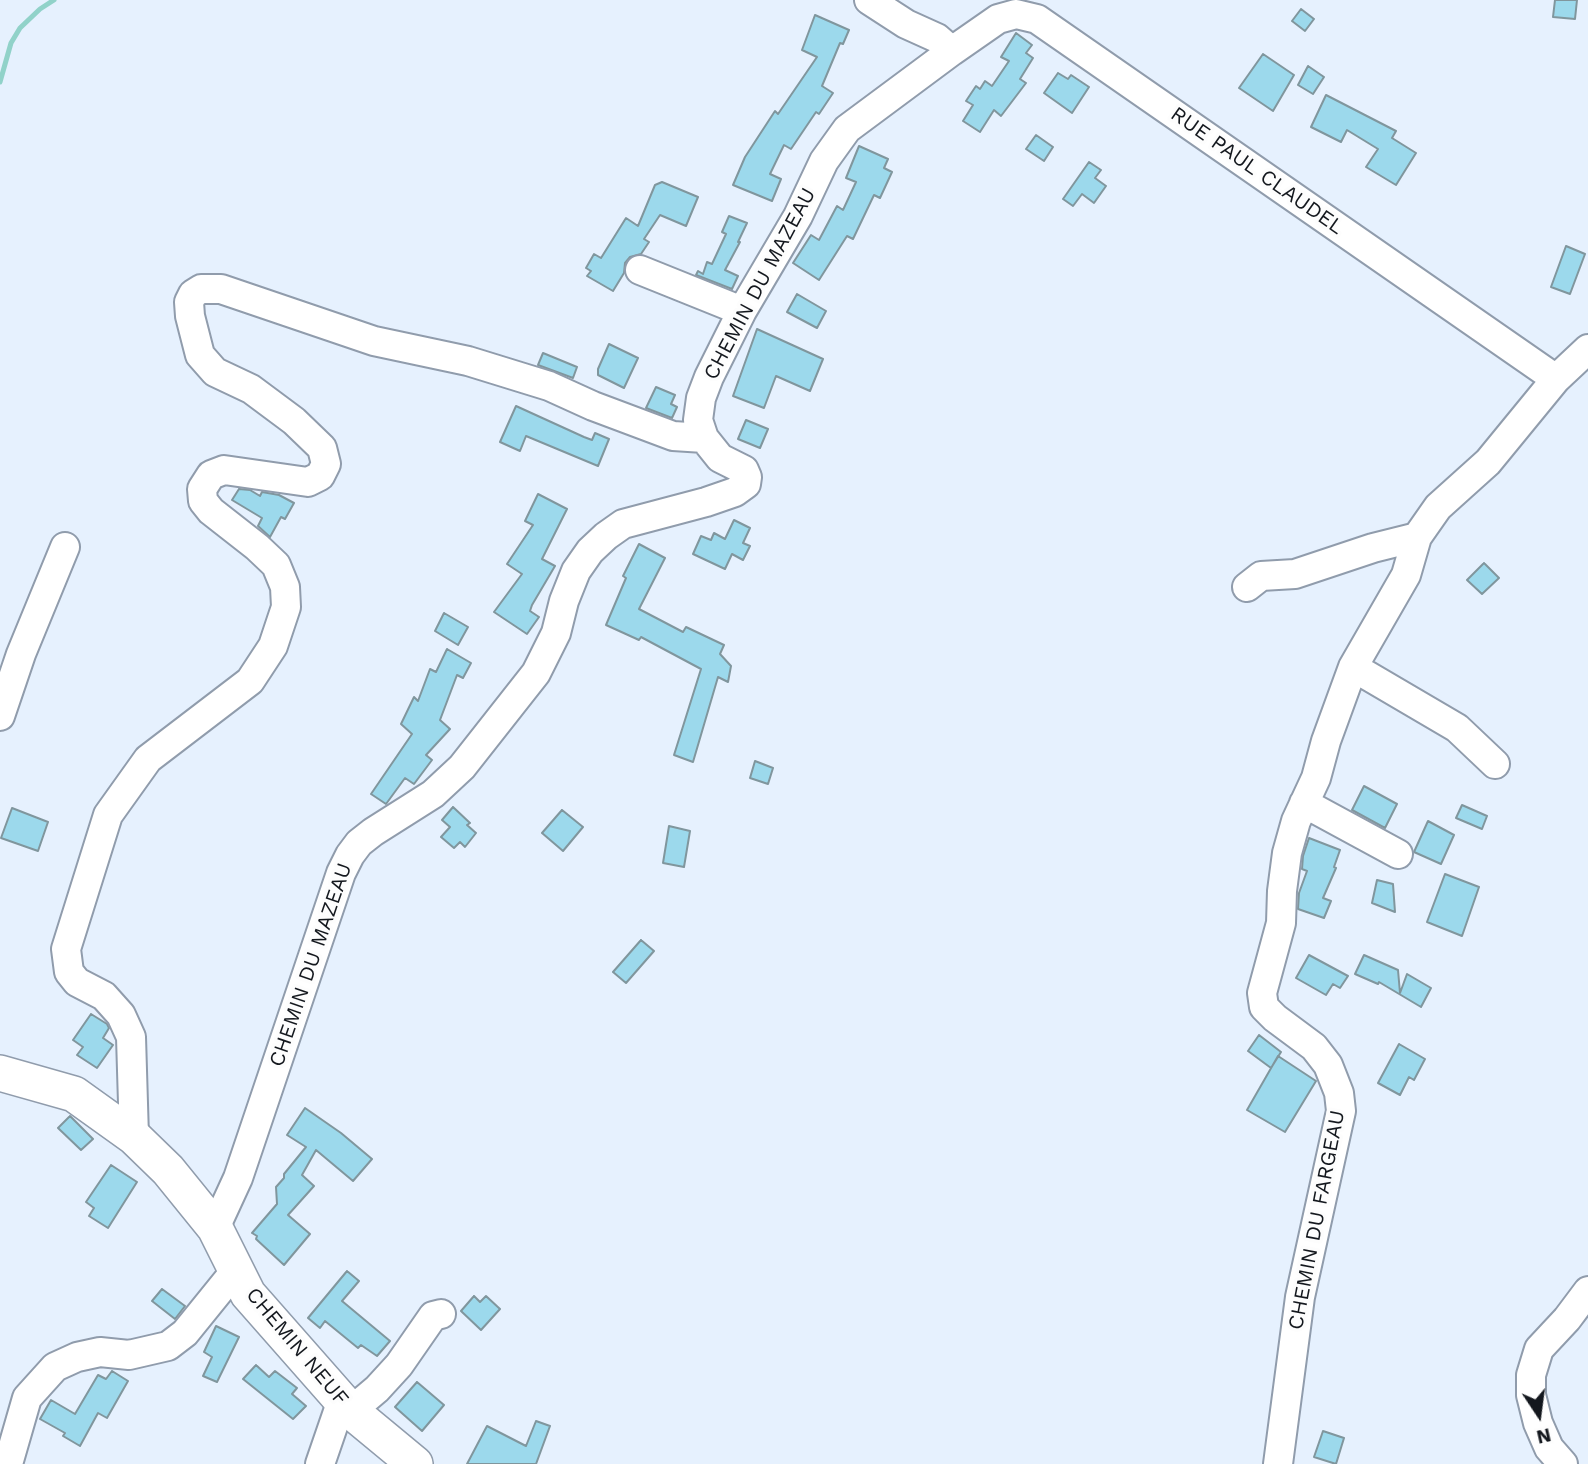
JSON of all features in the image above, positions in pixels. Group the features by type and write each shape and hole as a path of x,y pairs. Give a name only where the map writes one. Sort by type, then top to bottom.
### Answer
{"main road":[{"name":"CHEMIN NEUF","path":"0,1073 74,1094 134,1137 168,1170 215,1228 248,1294 346,1406 415,1464"}],"street":[{"path":"869,0 937,38 952,51"},
{"name":"RUE PAUL CLAUDEL","path":"952,51 998,19 1016,14 1037,19 1556,379"},
{"name":"CHEMIN DU MAZEAU","path":"215,1228 238,1178 341,873 350,855 359,843 433,794 463,767 536,673 556,633 564,601 576,571 590,551 623,524 706,502 735,492 746,484 744,470 720,458 704,438 698,420 701,398 709,377 742,311 798,216 824,161 847,129 952,51"},
{"path":"640,270 742,311"},
{"path":"134,1137 131,1037 121,1015 104,996 78,982 69,972 66,949 108,815 148,760 250,681 273,646 286,607 285,587 276,565 211,511 203,501 202,489 211,475 224,470 309,482 320,476 326,464 322,448 294,421 251,389 215,372 200,355 190,316 189,302 193,294 201,289 221,289 374,341 468,361 549,386 593,407 673,436 704,438"},
{"name":"CHEMIN DU FARGEAU","path":"1278,1464 1300,1297 1341,1111 1339,1093 1328,1065 1314,1047 1264,1007 1262,993 1281,923 1287,853 1296,821 1316,778 1326,741 1353,667 1406,575 1417,537 1438,506 1488,462 1556,379 1588,349"},
{"path":"1247,587 1261,576 1294,574 1373,548 1417,537"},
{"path":"0,716 21,654 65,547"},
{"path":"1353,667 1457,728 1495,764"},
{"path":"1304,803 1398,854"},
{"path":"8,1464 27,1398 55,1367 77,1357 100,1352 129,1355 168,1346 185,1333 236,1270"},
{"path":"1563,1464 1549,1448 1538,1423 1531,1395 1531,1375 1539,1349 1588,1291"},
{"path":"320,1464 346,1406 377,1389 399,1365 420,1331 433,1316 441,1314"}],"building":[{"path":"1555,0 1577,0 1575,19 1553,17"},
{"path":"1301,9 1314,19 1305,31 1292,21"},
{"path":"815,15 849,30 843,44 840,43 822,86 833,93 819,114 816,112 791,149 784,145 770,174 781,179 772,201 733,185 745,157 775,111 778,114 817,57 802,50"},
{"path":"1016,33 1032,45 1026,53 1033,58 1020,79 1026,83 1001,116 994,110 980,132 963,121 973,105 966,101 976,86 980,89 985,81 992,86 1009,61 1001,57"},
{"path":"1263,54 1294,75 1273,111 1239,88"},
{"path":"1308,66 1324,77 1313,94 1298,85"},
{"path":"1058,73 1068,79 1071,75 1089,87 1072,113 1044,93"},
{"path":"1326,95 1396,131 1392,138 1416,153 1396,185 1366,167 1378,149 1347,130 1341,142 1311,127"},
{"path":"1036,135 1053,147 1044,161 1026,149"},
{"path":"859,146 888,159 884,168 892,172 880,198 874,195 853,239 847,236 819,280 793,263 811,235 819,240 837,206 843,210 856,182 846,178"},
{"path":"1089,162 1101,170 1095,178 1106,186 1094,203 1082,194 1073,206 1063,199"},
{"path":"662,182 698,197 686,226 660,215 644,239 649,242 641,254 630,257 625,263 624,273 613,291 587,276 591,271 586,268 594,254 601,258 626,218 638,226 655,185"},
{"path":"729,216 747,223 725,270 738,276 732,289 696,275 698,271 703,274 707,262 712,264 726,234 722,232"},
{"path":"1566,246 1585,254 1570,294 1551,287"},
{"path":"797,294 826,311 817,328 787,312"},
{"path":"757,329 823,359 810,391 776,376 764,408 733,396"},
{"path":"609,344 638,358 624,388 598,375"},
{"path":"543,353 577,367 573,378 538,365"},
{"path":"656,387 675,395 671,404 677,407 672,418 646,408"},
{"path":"516,406 592,440 595,433 609,439 598,466 526,436 520,451 500,442"},
{"path":"746,420 768,429 760,448 738,439"},
{"path":"239,489 250,490 260,496 262,492 279,495 294,503 285,519 281,517 270,537 258,526 262,518 232,500"},
{"path":"538,494 567,509 542,559 555,566 532,605 530,611 539,617 527,634 494,612 522,574 507,564 533,525 525,521"},
{"path":"734,520 750,528 743,543 750,546 743,560 732,554 725,569 693,554 701,536 711,540 714,533 725,539"},
{"path":"639,544 665,558 639,609 683,632 686,627 724,645 720,654 731,666 728,682 718,677 693,762 674,755 701,669 641,637 639,640 606,625 626,578 623,576"},
{"path":"1484,563 1499,578 1482,594 1467,580"},
{"path":"444,613 468,627 458,645 435,631"},
{"path":"447,649 471,663 463,678 457,675 440,720 450,729 426,755 432,760 414,784 405,778 386,804 371,794 412,734 401,724 414,697 418,701 430,669 436,672"},
{"path":"755,761 773,768 768,784 750,778"},
{"path":"1364,786 1397,804 1385,828 1352,810"},
{"path":"1462,805 1487,816 1482,829 1456,818"},
{"path":"453,807 470,823 467,825 476,833 465,847 460,842 454,848 441,837 450,827 442,820"},
{"path":"12,808 48,822 38,851 1,838"},
{"path":"562,810 583,827 563,851 542,833"},
{"path":"1428,821 1454,835 1441,864 1414,852"},
{"path":"669,826 690,831 684,867 663,863"},
{"path":"1309,838 1340,850 1334,867 1336,868 1323,898 1331,901 1324,918 1298,909 1299,893 1307,871 1302,869 1303,856"},
{"path":"1445,874 1479,887 1462,936 1427,922"},
{"path":"1377,880 1393,884 1395,912 1372,903"},
{"path":"641,940 654,951 626,983 613,972"},
{"path":"1309,955 1348,976 1340,988 1333,984 1326,995 1296,978"},
{"path":"1364,955 1398,970 1400,993 1407,974 1431,988 1421,1007 1379,982 1378,984 1355,974"},
{"path":"91,1014 107,1024 109,1028 103,1038 113,1045 97,1068 77,1055 83,1047 73,1040"},
{"path":"1259,1035 1281,1052 1271,1068 1248,1051"},
{"path":"1399,1044 1425,1059 1414,1080 1409,1077 1400,1095 1378,1083"},
{"path":"1278,1056 1316,1081 1285,1132 1247,1110"},
{"path":"305,1108 372,1159 353,1181 316,1150 302,1175 314,1186 288,1215 310,1234 284,1265 252,1233 277,1204 276,1187 306,1147 287,1135"},
{"path":"70,1116 93,1139 81,1150 58,1128"},
{"path":"111,1165 137,1182 108,1228 89,1216 94,1208 86,1202"},
{"path":"347,1271 359,1281 342,1301 390,1341 377,1356 361,1345 358,1348 325,1321 320,1328 308,1318"},
{"path":"162,1289 185,1306 175,1319 152,1301"},
{"path":"474,1296 480,1302 486,1296 500,1309 481,1330 461,1311"},
{"path":"216,1326 239,1337 217,1382 203,1376 212,1357 204,1352"},
{"path":"256,1365 269,1377 275,1371 297,1388 292,1394 306,1406 293,1419 243,1379"},
{"path":"112,1371 128,1381 107,1418 98,1413 80,1446 63,1436 65,1433 40,1419 51,1400 75,1414 98,1375 106,1379"},
{"path":"417,1382 444,1405 422,1431 395,1407"},
{"path":"536,1421 550,1426 536,1464 467,1464 487,1426 526,1446"},
{"path":"1323,1431 1344,1438 1336,1464 1314,1457"}],"waterway":[{"path":"0,82 11,43 20,28 54,0"}]}
